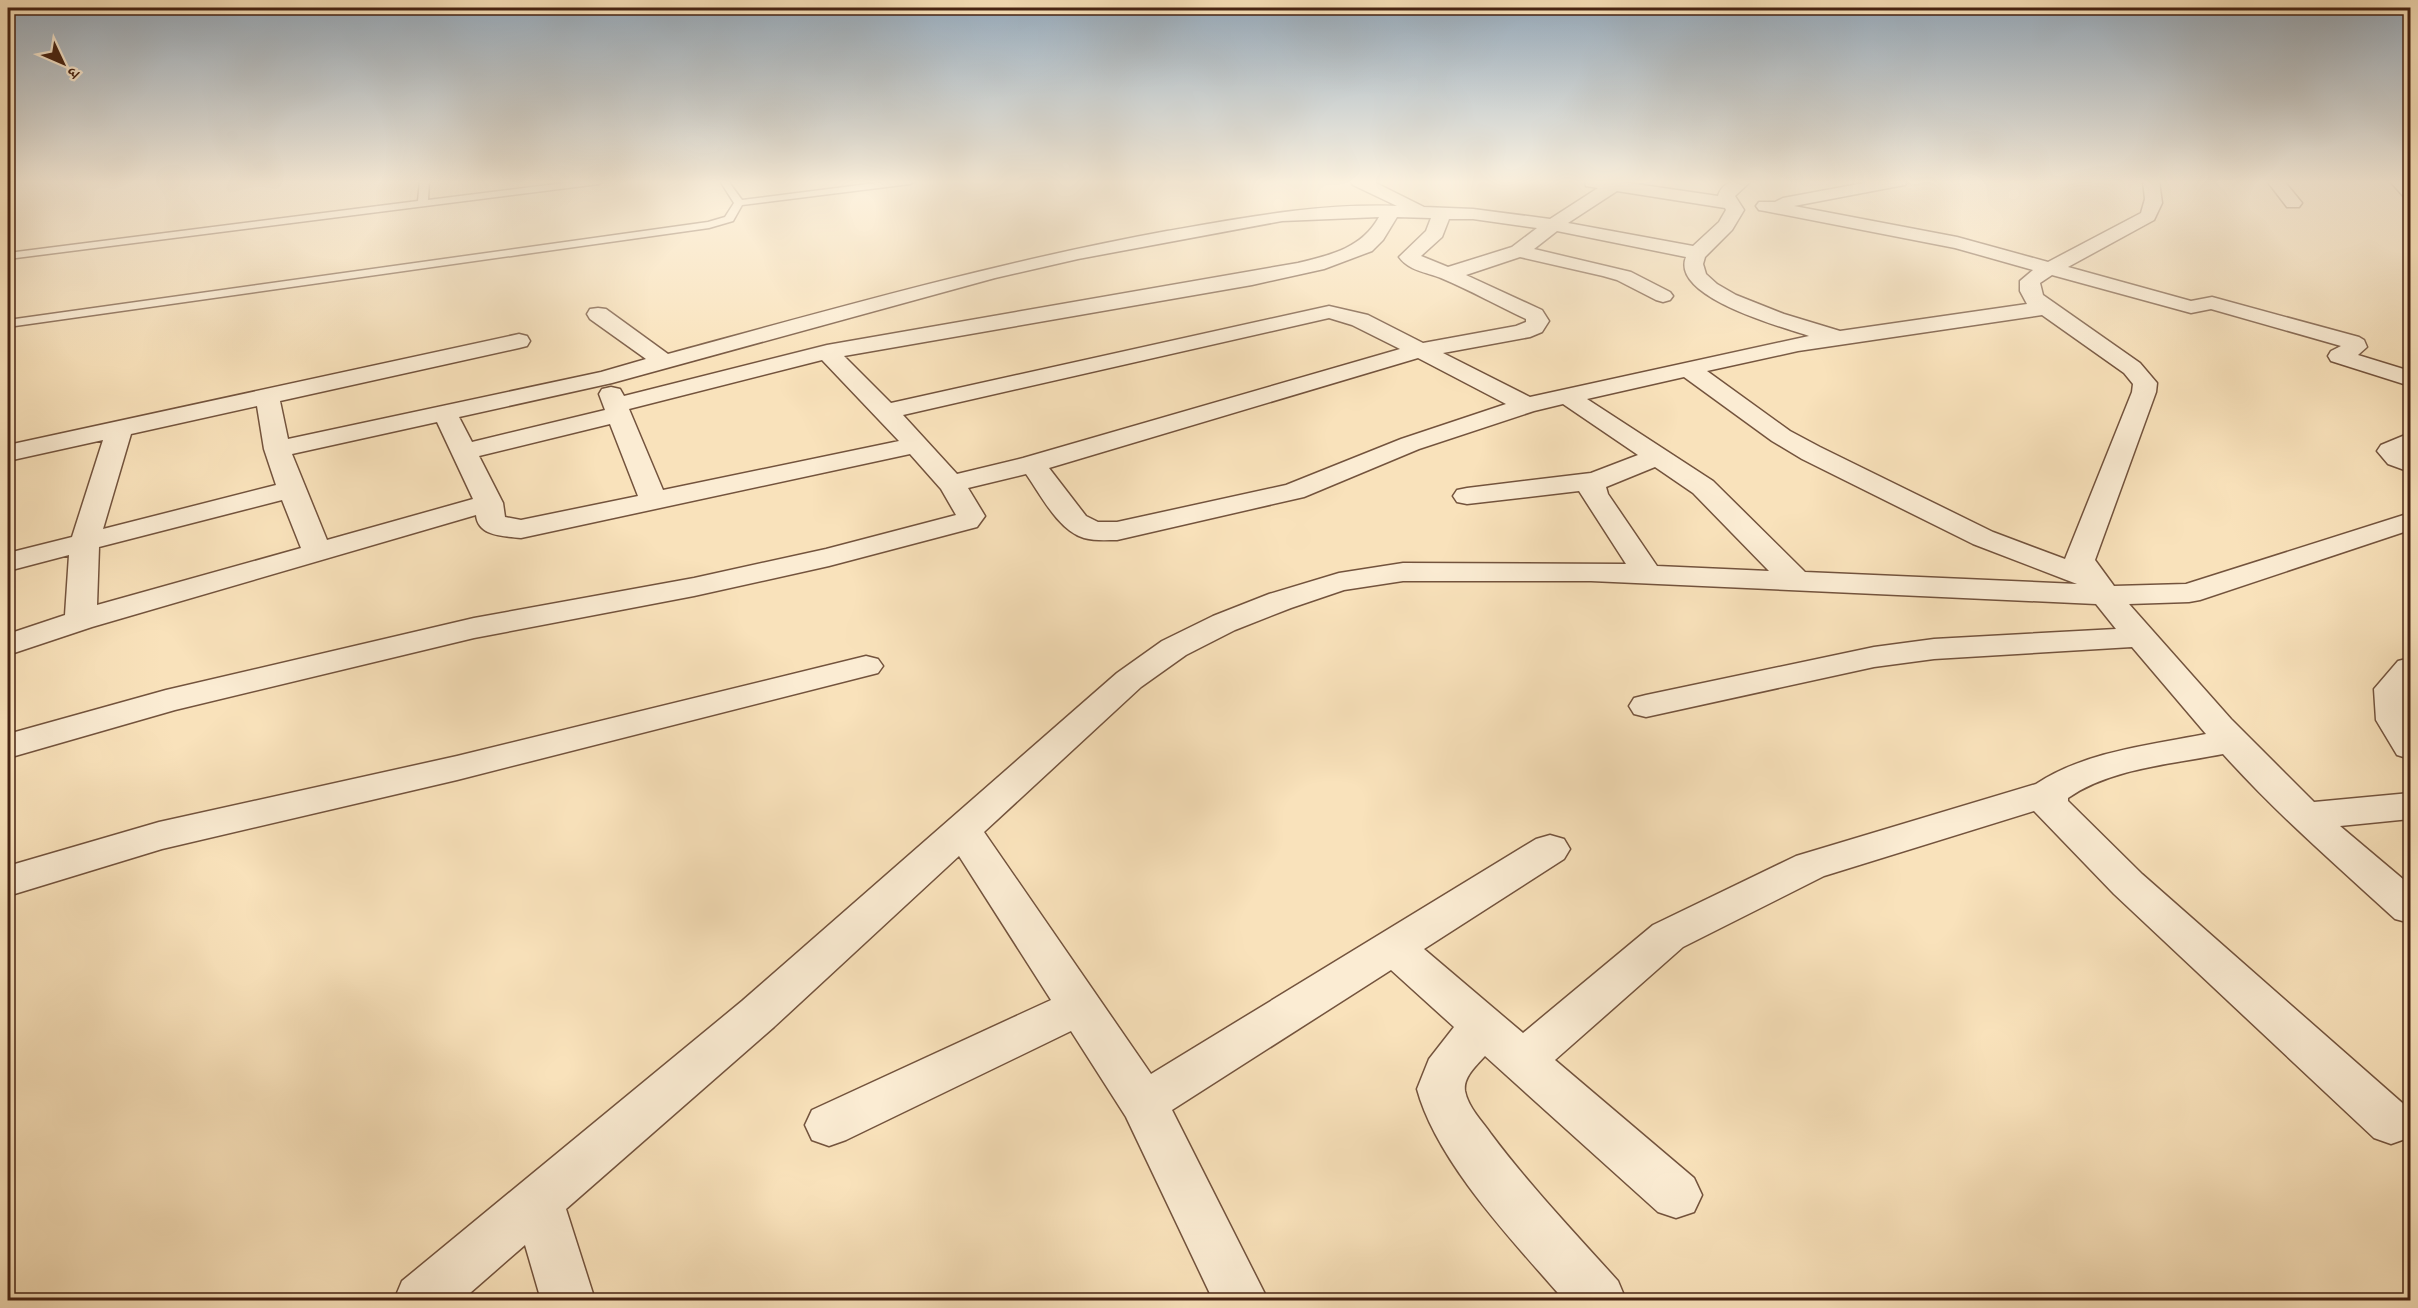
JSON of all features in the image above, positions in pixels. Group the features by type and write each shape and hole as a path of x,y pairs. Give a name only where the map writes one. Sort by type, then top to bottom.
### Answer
{"street":[{"path":"277,449 604,378 991,273 1138,242"},
{"path":"464,452 827,352 1252,279 1321,263 1348,254 1371,242"},
{"path":"951,484 1032,464 1419,351 1522,332 1534,327 1538,321 1534,315 1448,274 1419,264 1409,257 1425,242"},
{"path":"1448,274 1519,251 1530,242"},
{"path":"1640,242 1697,253"},
{"path":"1710,242 1697,253 1693,263 1694,272 1706,285 1745,307 1837,337"},
{"path":"1950,242 2191,307 2212,303 2352,342 2356,347 2339,357 2410,379"},
{"path":"2100,242 2030,281 2030,291 2034,299 2044,308 2132,368 2145,383 2144,392 2080,560 2140,637 2231,741 2304,816 2410,908"},
{"path":"1519,251 1616,274 1663,296"},
{"path":"1032,464 1076,522 1092,531 1117,531 1294,490 1401,448 1527,405 1798,344 2044,308"},
{"path":"884,412 1329,312 1360,320 1527,405"},
{"path":"598,314 663,361"},
{"path":"8,453 519,341"},
{"path":"8,746 166,701 474,628 716,582 829,557 967,521 971,516 970,509 951,484 827,352"},
{"path":"1688,369 1781,436 1811,453 1983,538 2100,587"},
{"path":"604,378 654,501"},
{"path":"267,396 277,449 318,552"},
{"path":"1567,396 1659,456 1722,504 1796,581"},
{"path":"445,413 489,503 491,521 500,527 521,529 915,445"},
{"path":"81,620 85,541 120,427"},
{"path":"2410,441 2390,451 2397,458 2410,464"},
{"path":"1467,496 1596,481 1659,456"},
{"path":"1596,481 1592,487 1594,494 1647,574"},
{"path":"8,562 291,489"},
{"path":"8,645 81,620 489,503"},
{"path":"422,1300 758,1014 1129,680 1174,648 1224,623 1280,601 1339,582 1403,572 1647,574 1796,581 2100,587 2189,593 2410,521"},
{"path":"1646,706 1874,657 1934,649 2140,637"},
{"path":"8,881 159,836 457,768 866,666"},
{"path":"2410,668 2391,689 2394,720 2410,747"},
{"path":"1522,1060 1668,936 1810,866 2049,793 2057,786 2088,772 2231,741"},
{"path":"2049,793 2049,805 2128,884 2391,1123"},
{"path":"2304,816 2410,806"},
{"path":"962,830 1144,1104 1241,1300"},
{"path":"1144,1104 1550,849"},
{"path":"1393,946 1676,1195"},
{"path":"829,1125 1079,1007"},
{"path":"1483,1026 1443,1075 1440,1091 1447,1110 1510,1197 1599,1300"},
{"path":"538,1202 568,1300"}],"lane":[{"path":"8,256 115,242"},
{"path":"8,324 588,242"}]}
